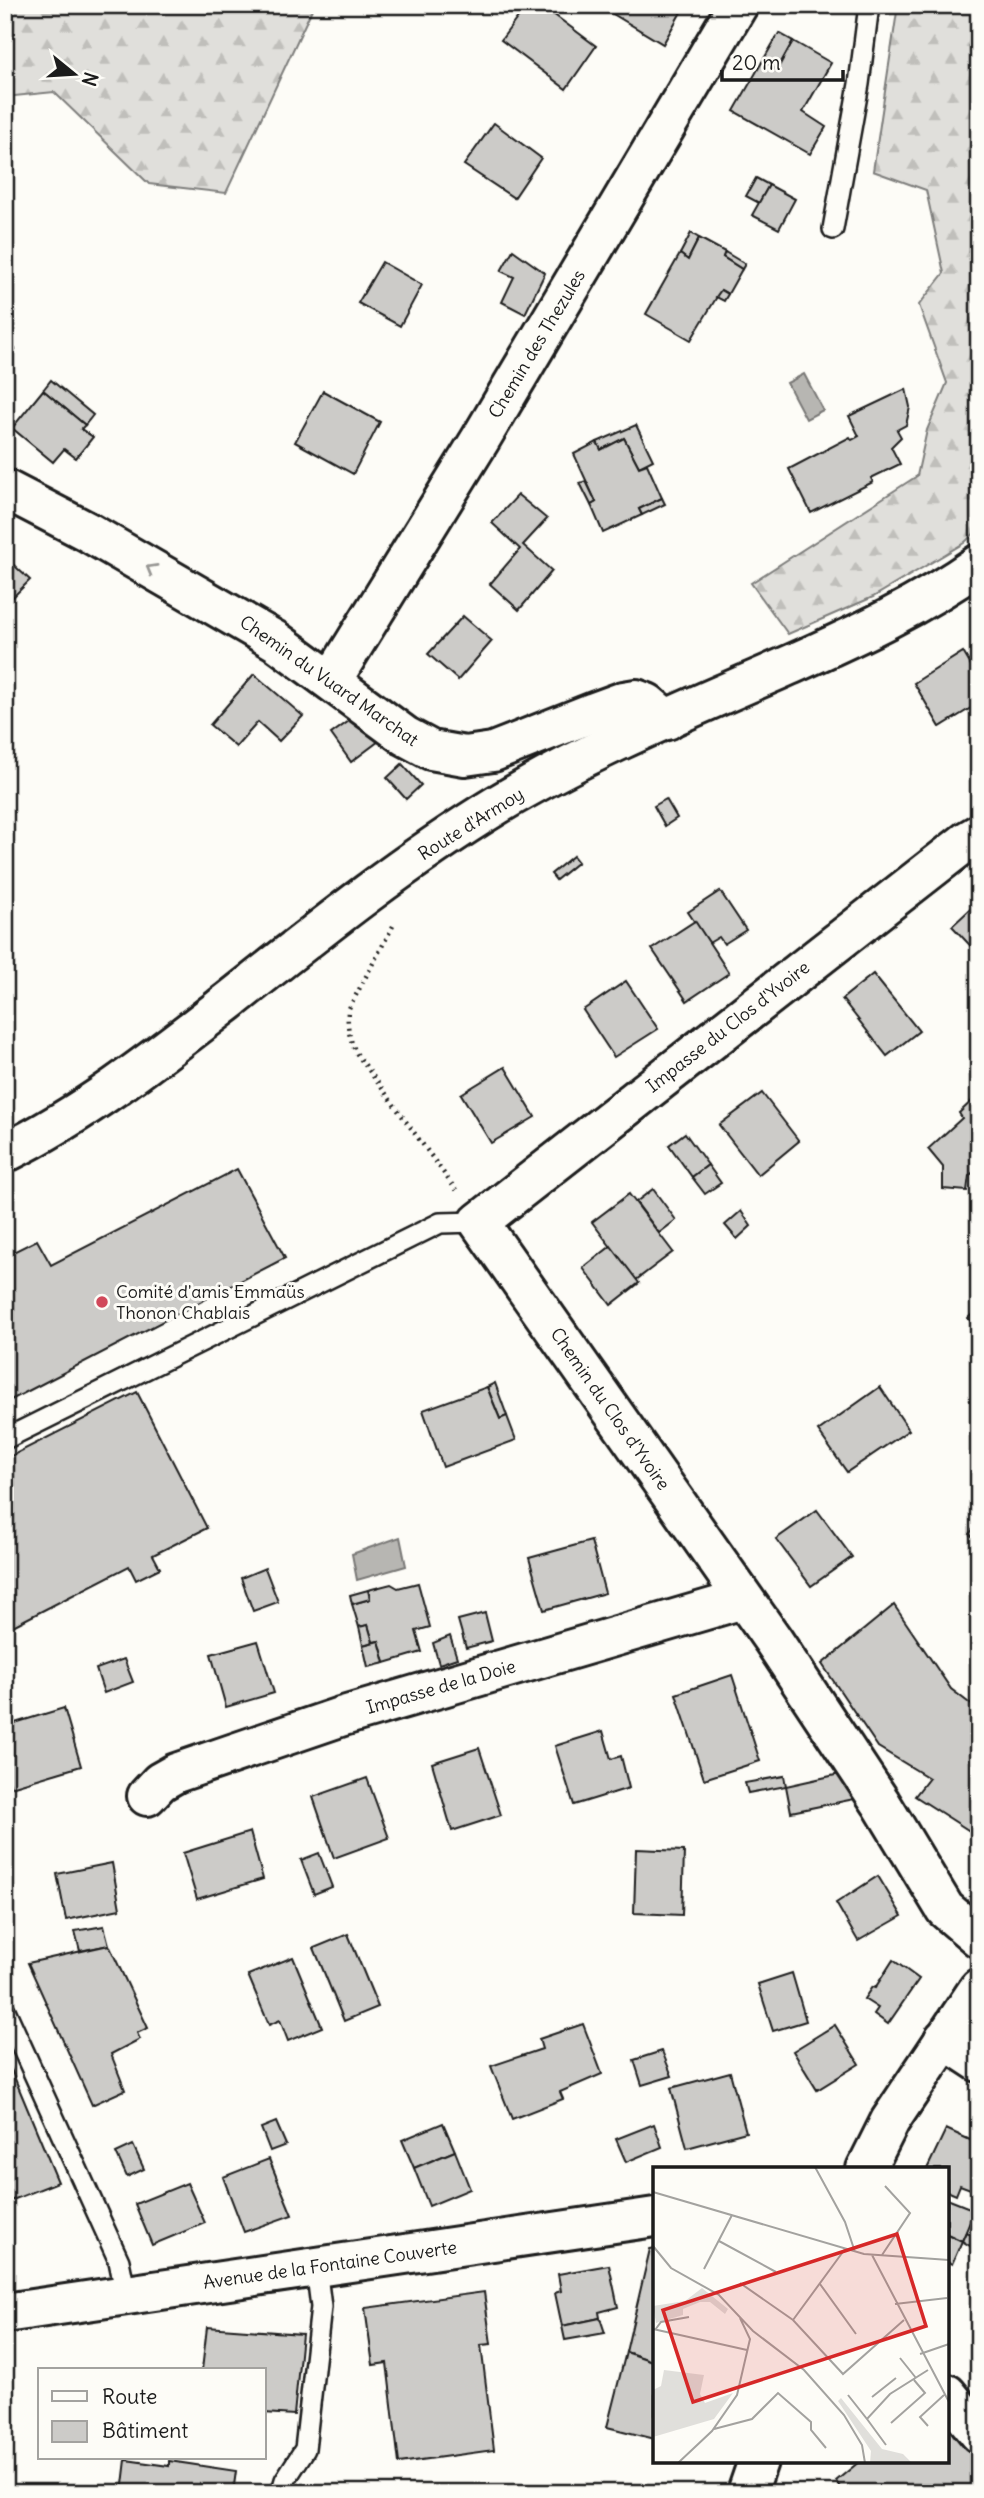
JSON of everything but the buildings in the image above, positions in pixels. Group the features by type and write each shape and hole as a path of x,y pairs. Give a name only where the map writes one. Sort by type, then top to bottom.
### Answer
{"street":[{"name":"Chemin des Thezules","path":"332,680 487,428 738,5"},
{"name":"Chemin du Vuard Marchat","path":"5,489 88,532 276,641 415,742 431,750 455,756 476,756 493,752 624,701 636,699 647,703 667,720"},
{"name":"Route d'Armoy","path":"5,1153 68,1118 119,1085 329,922 453,832 549,775 880,624 951,584 979,564"},
{"name":"Impasse du Clos d'Yvoire","path":"479,1222 956,849 979,834"},
{"name":"Chemin du Clos d'Yvoire","path":"479,1222 743,1599 881,1802 945,1909 979,1938"},
{"name":"Impasse de la Doie","path":"147,1796 160,1782 176,1773 340,1717 743,1599"},
{"path":"867,2167 890,2121 979,1989"},
{"path":"944,2039 979,2062"},
{"name":"Avenue de la Fontaine Couverte","path":"5,2313 653,2217"},
{"path":"949,2396 979,2433"},
{"path":"747,2493 757,2463"}],"lane":[{"path":"834,229 859,84 869,5"},
{"path":"5,1439 440,1223 479,1222"},
{"path":"5,2010 116,2254 125,2295"},
{"path":"281,2493 285,2480 305,2449 321,2306 316,2267"}],"path":[{"path":"396,922 348,1010 350,1041 479,1222"}],"green space":[{"path":"5,5 314,5 226,193 149,184 54,92 5,97"},
{"path":"898,5 979,5 979,529 964,543 873,597 788,634 751,583 917,476 927,430 947,383 919,305 944,273 926,190 873,171"}],"shaded area":[{"path":"804,374 823,410 806,419 787,383"},
{"path":"400,1537 406,1566 357,1580 352,1554"}],"place":[{"name":"Comité d'amis Emmaüs Thonon Chablais","path":"102,1302"}]}
